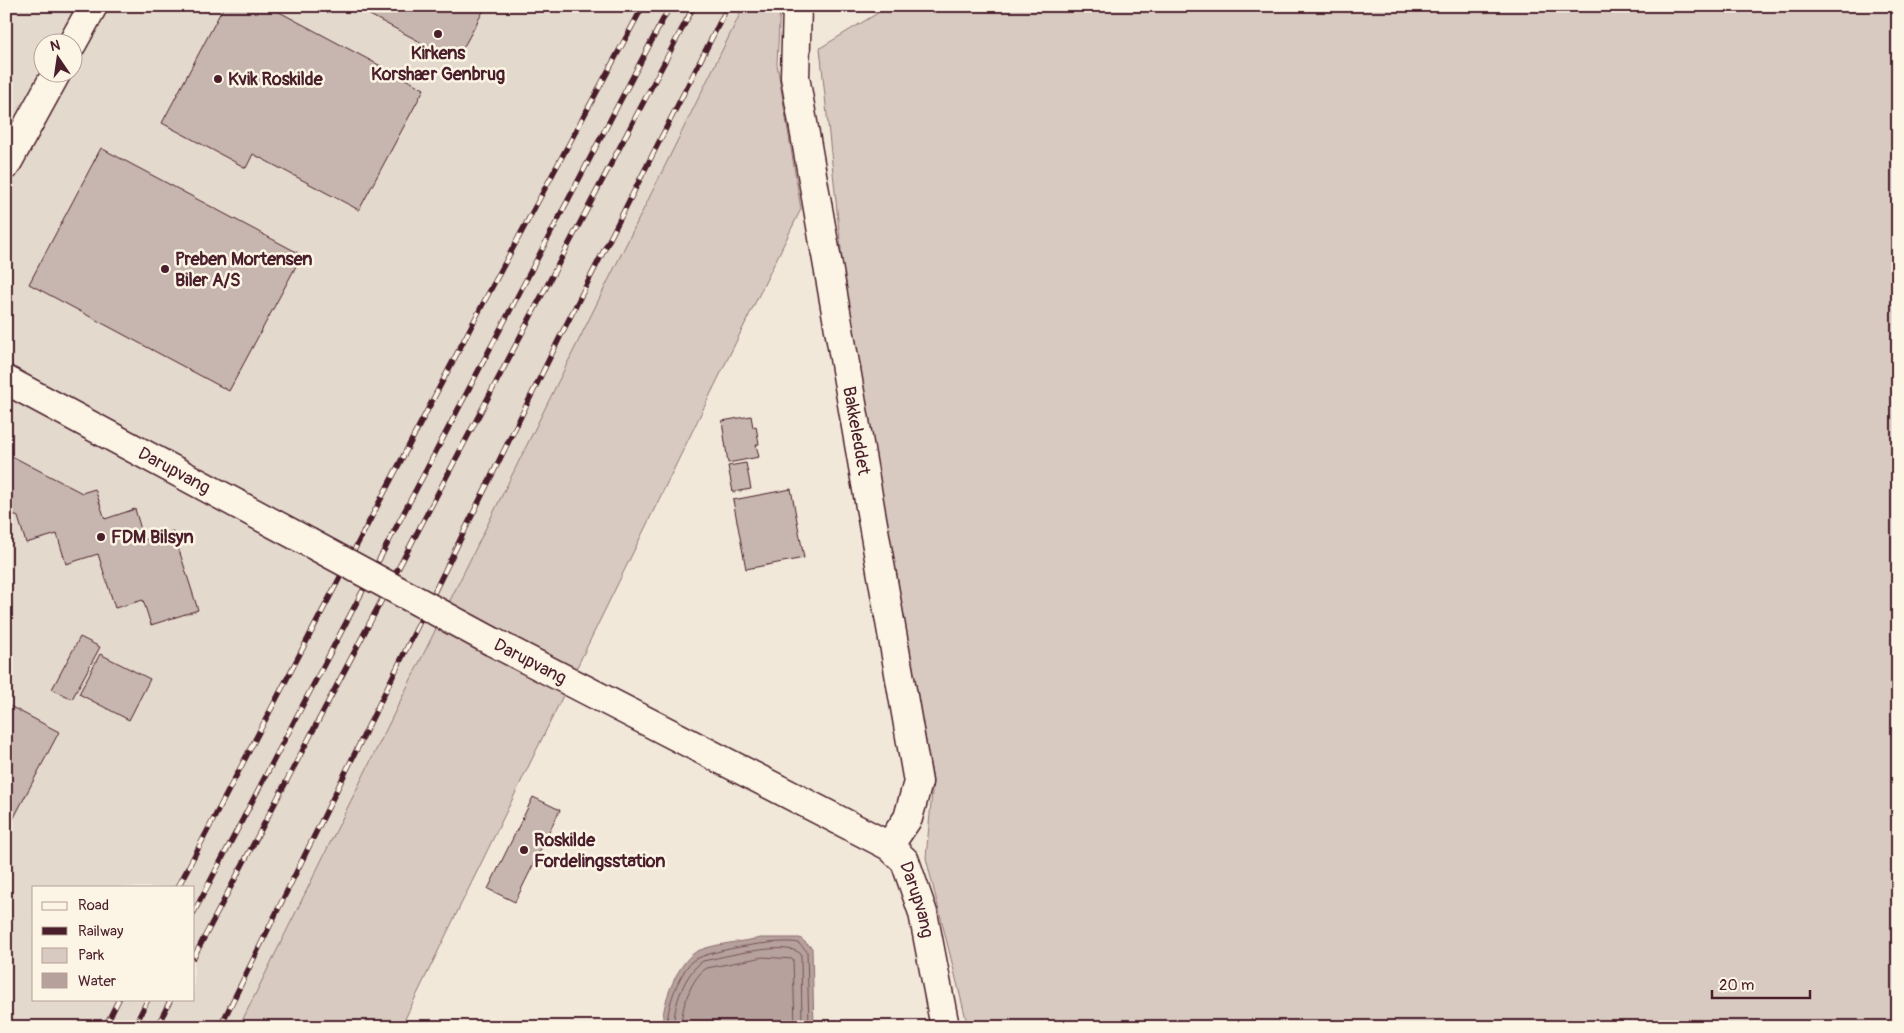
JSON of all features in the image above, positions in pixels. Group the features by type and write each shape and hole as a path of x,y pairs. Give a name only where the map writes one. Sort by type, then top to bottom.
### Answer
{"street":[{"path":"79,32 93,6"},
{"name":"Bakkeleddet","path":"798,6 795,77 918,782 908,818 888,846"},
{"path":"6,165 52,82"},
{"name":"Darupvang","path":"6,380 492,642 888,846 905,861 921,905 945,1027"}],"shaded area":[{"path":"17,6 744,6 239,1027 6,1027 6,28"}],"green space":[{"path":"744,6 780,6 777,64 801,209 401,1027 239,1027"},
{"path":"869,6 1898,6 1898,1027 968,1027 926,858 933,781 844,278 820,48 881,11"}],"water":[{"path":"761,938 800,938 812,948 814,1027 663,1027 665,1007 672,983 692,954 715,946"}],"building":[{"path":"224,6 268,6 424,89 359,210 253,154 246,168 162,123"},
{"name":"Kirkens Korshær Genbrug","path":"353,6 486,6 456,61"},
{"name":"Preben Mortensen Biler A/S","path":"101,148 302,255 229,391 29,284"},
{"path":"751,416 753,427 756,426 759,444 756,445 759,457 728,463 722,421"},
{"name":"FDM Bilsyn","path":"6,453 82,493 95,489 105,519 135,509 144,540 173,531 198,610 151,625 143,600 115,608 98,554 66,564 57,534 26,543 18,517 6,511"},
{"path":"746,463 751,489 733,492 728,466"},
{"path":"791,489 804,558 746,569 733,500"},
{"path":"80,637 100,647 72,699 52,689"},
{"path":"100,654 150,679 129,720 79,694"},
{"path":"6,704 59,732 9,827 6,825"},
{"name":"Roskilde Fordelingsstation","path":"533,797 560,810 515,902 488,889"}],"railway":[{"path":"179,886 485,300 643,6"},
{"path":"195,910 670,6"},
{"path":"195,955 694,6"},
{"path":"220,1027 560,337 728,6"},
{"path":"105,1027 118,1000"},
{"path":"134,1027 148,1000"},
{"path":"157,1027 170,1000"}],"place":[{"name":"Kirkens Korshær Genbrug","path":"438,34"},
{"name":"Kvik Roskilde","path":"218,79"},
{"name":"Preben Mortensen Biler A/S","path":"165,269"},
{"name":"FDM Bilsyn","path":"101,537"},
{"name":"Roskilde Fordelingsstation","path":"524,850"}]}
